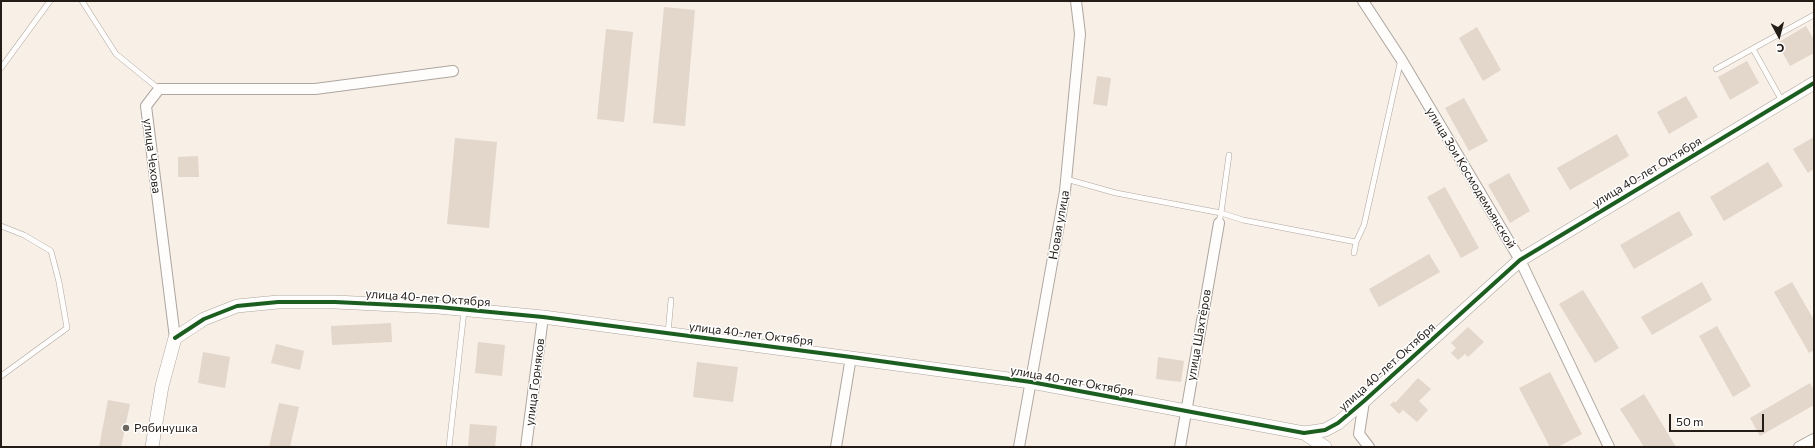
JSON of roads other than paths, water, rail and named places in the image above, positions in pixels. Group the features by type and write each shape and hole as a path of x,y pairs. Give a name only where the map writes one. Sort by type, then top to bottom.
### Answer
{"street":[{"name":"Новая улица","path":"1019,447 1066,179 1080,34 1076,1"},
{"name":"улица Зои Космодемьянской","path":"1363,1 1401,59 1520,260 1609,447"},
{"path":"159,89 315,89 453,71"},
{"name":"улица 40-лет Октября","path":"1304,434 1325,430 1338,423 1520,260 1814,83"},
{"name":"улица Чехова","path":"152,447 162,386 175,338 146,106 159,89"},
{"name":"улица Шахтёров","path":"1180,447 1220,218"},
{"name":"улица 40-лет Октября","path":"175,338 204,318 237,306 278,302 336,302 464,310 543,317 1031,382 1304,434 1325,447"},
{"name":"улица Горняков","path":"526,447 543,317"},
{"path":"836,447 851,357"},
{"path":"1364,401 1359,434 1369,447"},
{"path":"1799,447 1814,439"}],"lane":[{"path":"1,68 50,1"},
{"path":"82,1 116,54 159,89"},
{"path":"1716,69 1814,15"},
{"path":"1753,49 1783,102"},
{"path":"1354,253 1356,242 1364,225 1393,87 1401,59"},
{"path":"1220,218 1229,155"},
{"path":"1066,179 1116,193 1220,218 1243,220 1356,242"},
{"path":"1,226 24,235 52,250 67,328 1,376"},
{"path":"668,334 671,300"},
{"path":"449,447 464,310"}],"place":[{"name":"Рябинушка","path":"126,428"}]}
